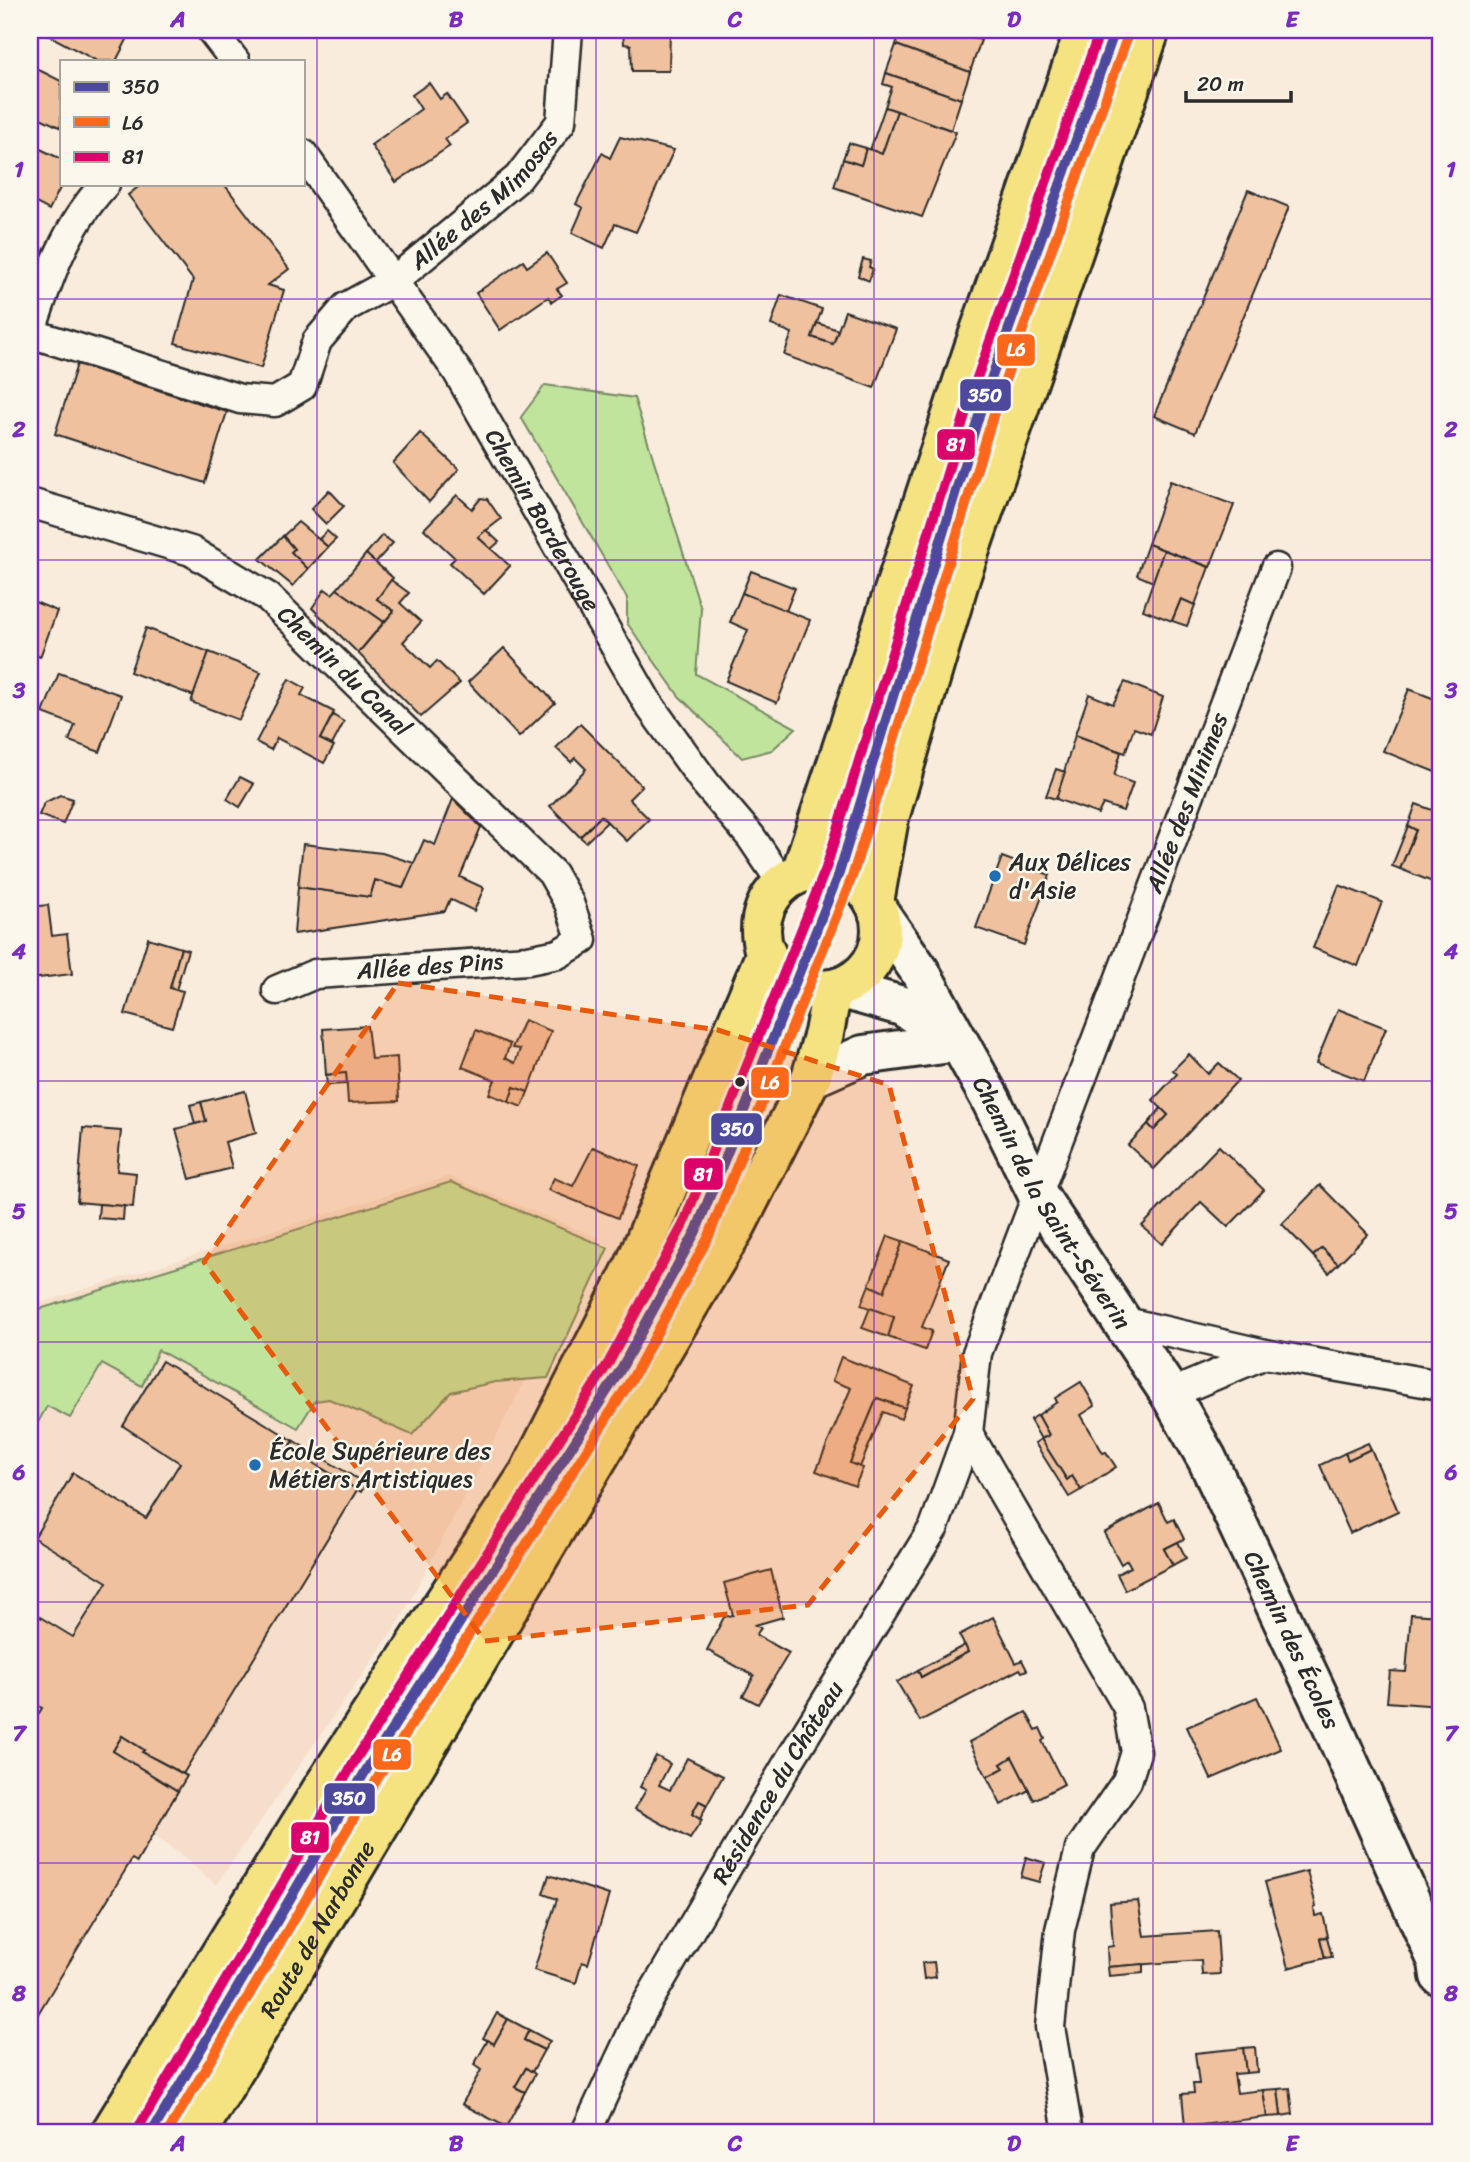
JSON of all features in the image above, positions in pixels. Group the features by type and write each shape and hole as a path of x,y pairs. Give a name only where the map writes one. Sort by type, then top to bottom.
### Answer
{"main road":[{"path":"792,878 1084,30"},
{"path":"876,907 859,884 839,873 820,870 792,878 770,898 763,915 761,934 772,966 796,985 807,989 835,989 856,979 876,955 881,930 876,907 889,818 960,578 1150,30"},
{"path":"111,2132 324,1786 529,1473 635,1265 766,953"},
{"name":"Route de Narbonne","path":"197,2132 737,1224 811,1077 835,989"}],"street":[{"path":"211,30 234,60"},
{"name":"Allée des Mimosas","path":"30,334 240,399 275,402 302,386 317,341 346,307 395,280 518,178 561,122 568,30"},
{"name":"Chemin Borderouge","path":"304,155 457,371 649,705 706,784 751,837 792,878"},
{"path":"30,334 54,262 83,208 103,186"},
{"name":"Chemin du Canal","path":"30,503 191,551 268,597 552,873 569,903 582,940"},
{"name":"Allée des Minimes","path":"1038,1195 1276,568"},
{"name":"Chemin de la Saint-Séverin","path":"876,907 919,970 1038,1195 1117,1320 1265,1354 1440,1384"},
{"name":"Allée des Pins","path":"277,990 315,974 528,960 558,954 582,940"},
{"path":"835,989 902,1006 958,1042"},
{"path":"811,1077 863,1055 958,1042"},
{"name":"Résidence du Château","path":"586,2132 649,2001 791,1758 934,1527 968,1433 977,1353 1038,1195"},
{"name":"Chemin des Écoles","path":"1117,1320 1170,1395 1207,1459 1324,1709 1438,1962 1440,1976"},
{"path":"1170,1395 1265,1354"},
{"path":"968,1433 1128,1708 1136,1752 1127,1781 1080,1849 1060,1930 1050,2027 1068,2132"}],"highlighted area":[{"path":"398,983 718,1030 889,1085 973,1399 808,1605 485,1641 380,1503 204,1262"}],"shaded area":[{"name":"École Supérieure des Métiers Artistiques","path":"448,1176 600,1238 398,1624 216,1885 177,1852 30,1752 30,1306"}],"green space":[{"path":"545,385 634,398 701,609 696,674 796,728 772,750 742,758 679,696 627,623 627,598 521,417"},
{"path":"451,1182 608,1248 548,1378 495,1382 451,1392 412,1435 329,1399 315,1401 298,1428 158,1350 142,1386 102,1364 70,1418 47,1406 30,1437 30,1312"}],"building":[{"path":"49,30 132,30 117,60 95,60 46,34"},
{"path":"623,30 670,30 669,71 632,71 631,45 624,44"},
{"path":"896,30 953,30 981,40 970,72 896,45 900,31"},
{"path":"896,45 970,72 961,99 886,73"},
{"path":"37,69 60,80 60,128 30,113 30,85"},
{"path":"886,73 961,99 951,130 885,107 892,87 883,84"},
{"path":"429,83 440,99 447,94 467,123 445,139 450,146 396,182 371,145 421,109 412,95"},
{"path":"885,107 897,111 882,154 870,150"},
{"path":"897,111 956,132 922,217 834,187 843,159 861,165 866,148 882,154"},
{"path":"620,137 674,150 636,232 615,224 604,248 572,233 583,208 576,204 602,153 610,158"},
{"path":"849,143 866,148 861,165 843,159"},
{"path":"30,144 60,159 61,186 49,210 30,200"},
{"path":"139,186 226,186 289,269 268,285 284,290 261,368 175,343 193,280 128,195"},
{"path":"1248,190 1289,207 1195,433 1154,416"},
{"path":"547,253 567,283 557,289 562,295 552,302 548,297 500,330 476,293 523,261 527,267"},
{"path":"863,259 871,261 869,267 873,269 869,281 858,276"},
{"path":"781,295 822,309 812,337 833,344 845,311 896,329 874,388 784,355 792,333 771,325"},
{"path":"817,323 838,330 833,344 812,337"},
{"path":"77,364 227,412 205,483 55,434"},
{"path":"420,433 459,469 429,502 393,463"},
{"path":"1170,481 1234,505 1210,567 1148,544"},
{"path":"329,490 344,506 326,524 311,509"},
{"path":"457,495 472,509 481,498 487,499 501,519 478,537 510,566 484,594 450,563 455,558 424,529"},
{"path":"298,522 328,547 308,569 291,552 294,549 283,536"},
{"path":"486,530 499,542 491,549 478,537"},
{"path":"327,531 336,539 328,547 319,539"},
{"path":"382,535 393,543 375,563 366,554"},
{"path":"283,536 294,549 291,552 308,569 293,586 260,559"},
{"path":"1148,544 1164,550 1153,582 1137,575"},
{"path":"1164,550 1209,567 1195,605 1181,599 1172,621 1143,610"},
{"path":"366,554 393,578 377,599 394,611 384,622 337,589"},
{"path":"751,571 795,588 786,611 742,593"},
{"path":"391,580 409,593 400,603 421,622 403,642 430,668 437,661 460,683 421,717 358,653 394,611 377,599"},
{"path":"325,589 332,594 337,589 384,622 358,653 312,608"},
{"path":"742,593 810,620 777,703 726,681 748,630 730,622"},
{"path":"1181,599 1195,605 1187,626 1172,621"},
{"path":"30,600 57,611 40,657 30,653"},
{"path":"146,628 209,652 194,696 130,672"},
{"path":"504,648 555,703 519,737 468,682"},
{"path":"209,652 261,672 239,720 191,702"},
{"path":"59,673 121,695 100,752 69,741 75,725 43,713"},
{"path":"289,679 305,688 301,695 334,712 320,739 334,746 324,763 277,738 271,750 256,742"},
{"path":"1125,682 1163,697 1151,734 1134,728 1125,753 1075,735 1089,694 1113,704"},
{"path":"1409,689 1440,701 1440,774 1383,751"},
{"path":"333,715 344,722 332,745 320,739"},
{"path":"580,724 642,786 629,799 649,819 627,841 601,816 580,837 550,806 586,769 575,758 571,762 556,748"},
{"path":"1075,735 1121,752 1114,776 1133,783 1123,811 1103,804 1098,814 1056,799"},
{"path":"1056,769 1065,772 1056,799 1046,796"},
{"path":"240,777 254,784 240,807 227,799"},
{"path":"60,795 73,799 63,824 39,815 44,803"},
{"path":"453,799 481,827 460,877 484,888 474,911 450,899 445,911 294,934 298,887 370,897 375,880 403,888 424,840 435,845"},
{"path":"1416,804 1440,813 1440,885 1400,869 1416,830 1408,826"},
{"path":"601,816 607,822 586,842 580,837"},
{"path":"1408,826 1416,830 1400,869 1392,866"},
{"path":"303,844 382,853 414,863 403,888 375,880 370,897 298,887"},
{"path":"1002,857 1050,875 1024,945 976,928"},
{"path":"1339,885 1382,902 1358,966 1313,948"},
{"path":"48,905 52,936 67,934 72,974 30,979 30,907"},
{"path":"148,938 181,948 170,988 183,991 172,1027 125,1014"},
{"path":"181,948 188,950 176,990 170,988"},
{"path":"1338,1009 1386,1028 1364,1081 1316,1063"},
{"path":"524,1020 551,1031 528,1092 514,1087 509,1102 489,1094 495,1080 462,1067 476,1030 510,1044 505,1058 515,1063 520,1049 512,1048"},
{"path":"367,1026 371,1059 397,1057 399,1101 348,1103 346,1073 326,1075 323,1029"},
{"path":"1189,1054 1208,1074 1219,1063 1238,1080 1154,1169 1128,1145 1148,1124 1154,1130 1168,1115 1153,1100 1177,1074 1173,1070"},
{"path":"346,1073 347,1084 327,1085 326,1075"},
{"path":"514,1087 528,1092 522,1107 509,1102"},
{"path":"245,1091 256,1133 225,1142 232,1168 190,1179 176,1129 206,1121 201,1102"},
{"path":"201,1102 206,1121 195,1124 190,1105"},
{"path":"1161,1108 1168,1115 1154,1130 1148,1124"},
{"path":"83,1128 121,1131 117,1171 136,1173 133,1207 77,1202"},
{"path":"1219,1146 1264,1190 1228,1227 1201,1202 1162,1244 1142,1226"},
{"path":"593,1147 639,1166 618,1218 548,1190 554,1178 573,1186"},
{"path":"1320,1185 1368,1234 1338,1264 1322,1248 1313,1256 1282,1224"},
{"path":"99,1204 124,1206 123,1220 98,1218"},
{"path":"888,1236 903,1241 884,1292 869,1285"},
{"path":"903,1241 949,1259 922,1327 932,1331 925,1350 888,1337 894,1317 861,1305 869,1285 884,1292"},
{"path":"1322,1248 1338,1264 1329,1273 1313,1256"},
{"path":"870,1308 894,1317 888,1337 862,1328"},
{"path":"841,1357 914,1386 905,1408 877,1398 850,1463 863,1468 855,1486 816,1471 851,1388 832,1381"},
{"path":"162,1361 294,1441 289,1448 357,1490 183,1774 142,1752 144,1750 122,1736 113,1751 178,1791 137,1862 132,1859 30,2027 30,1728 42,1708 30,1701 30,1611 73,1637 107,1582 34,1538 73,1473 146,1518 180,1463 123,1426"},
{"path":"1081,1382 1095,1406 1081,1415 1103,1453 1106,1452 1116,1467 1081,1490 1072,1476 1067,1480 1041,1439 1049,1435 1038,1415 1057,1402 1055,1398"},
{"path":"877,1398 905,1408 901,1419 883,1412 860,1467 850,1463"},
{"path":"1038,1415 1049,1435 1041,1439 1030,1420"},
{"path":"1041,1439 1067,1480 1072,1476 1081,1490 1069,1497 1035,1443"},
{"path":"294,1441 366,1484 361,1492 289,1448"},
{"path":"1368,1443 1371,1449 1348,1460 1345,1453"},
{"path":"1371,1449 1398,1511 1350,1533 1320,1465 1345,1453 1348,1460"},
{"path":"1159,1503 1168,1522 1174,1519 1184,1539 1164,1549 1173,1565 1125,1590 1117,1574 1131,1567 1127,1560 1121,1564 1104,1533"},
{"path":"1178,1542 1186,1558 1173,1565 1164,1549"},
{"path":"771,1570 783,1617 755,1625 761,1628 756,1635 789,1653 758,1704 743,1696 754,1676 707,1650 724,1617 733,1615 724,1583"},
{"path":"1411,1614 1440,1616 1440,1706 1387,1702 1390,1671 1406,1672"},
{"path":"993,1617 1016,1663 1022,1660 1027,1670 1022,1672 1020,1669 920,1721 897,1682 918,1670 921,1677 968,1652 959,1635"},
{"path":"965,1645 968,1652 921,1677 918,1670"},
{"path":"1257,1697 1281,1749 1211,1779 1187,1727"},
{"path":"1026,1712 1036,1730 1040,1728 1045,1739 1042,1741 1064,1784 1034,1800 1012,1757 1001,1764 1004,1768 987,1777 969,1742"},
{"path":"122,1736 144,1750 142,1752 187,1776 178,1791 113,1751"},
{"path":"656,1756 670,1764 659,1785 670,1790 687,1758 723,1776 707,1805 699,1801 692,1814 702,1820 690,1839 635,1809 646,1790 640,1787"},
{"path":"1012,1757 1029,1790 1001,1805 987,1777 1004,1768 1001,1764"},
{"path":"699,1801 707,1805 700,1819 692,1814"},
{"path":"1026,1857 1045,1863 1039,1882 1021,1877"},
{"path":"1307,1871 1316,1906 1315,1916 1323,1914 1328,1936 1320,1938 1325,1958 1288,1968 1265,1882"},
{"path":"549,1875 609,1895 588,1964 582,1962 576,1983 534,1970 557,1899 543,1894"},
{"path":"1138,1901 1144,1936 1217,1931 1220,1974 1202,1975 1201,1960 1108,1967 1107,1947 1113,1946 1110,1903"},
{"path":"1327,1937 1332,1957 1325,1958 1320,1938"},
{"path":"934,1962 936,1977 924,1979 922,1963"},
{"path":"1143,1964 1143,1973 1109,1976 1108,1967"},
{"path":"497,2013 508,2019 494,2044 483,2038"},
{"path":"508,2019 529,2030 524,2040 544,2050 532,2072 526,2068 515,2087 525,2092 506,2127 462,2104 481,2070 474,2065 488,2040 494,2044"},
{"path":"529,2030 550,2041 544,2050 524,2040"},
{"path":"1255,2047 1257,2072 1246,2073 1243,2048"},
{"path":"1243,2048 1246,2073 1234,2074 1237,2093 1263,2090 1267,2117 1185,2127 1182,2094 1194,2093 1193,2084 1199,2084 1195,2053"},
{"path":"526,2068 535,2074 525,2092 515,2087"},
{"path":"1290,2088 1293,2114 1281,2116 1278,2089"},
{"path":"1278,2089 1281,2116 1267,2117 1263,2090"}],"transit line":[{"name":"81","path":"140,2125 356,1759 609,1362 683,1225 826,868 972,392 1100,30"},
{"name":"350","path":"152,2132 368,1767 621,1369 696,1231 839,873 985,396 1115,30"},
{"name":"L6","path":"168,2132 380,1774 633,1377 709,1236 852,877 998,400 1128,35"}],"place":[{"name":"Aux Délices d'Asie","path":"995,876"},
{"name":"École Supérieure des Métiers Artistiques","path":"255,1465"}]}
